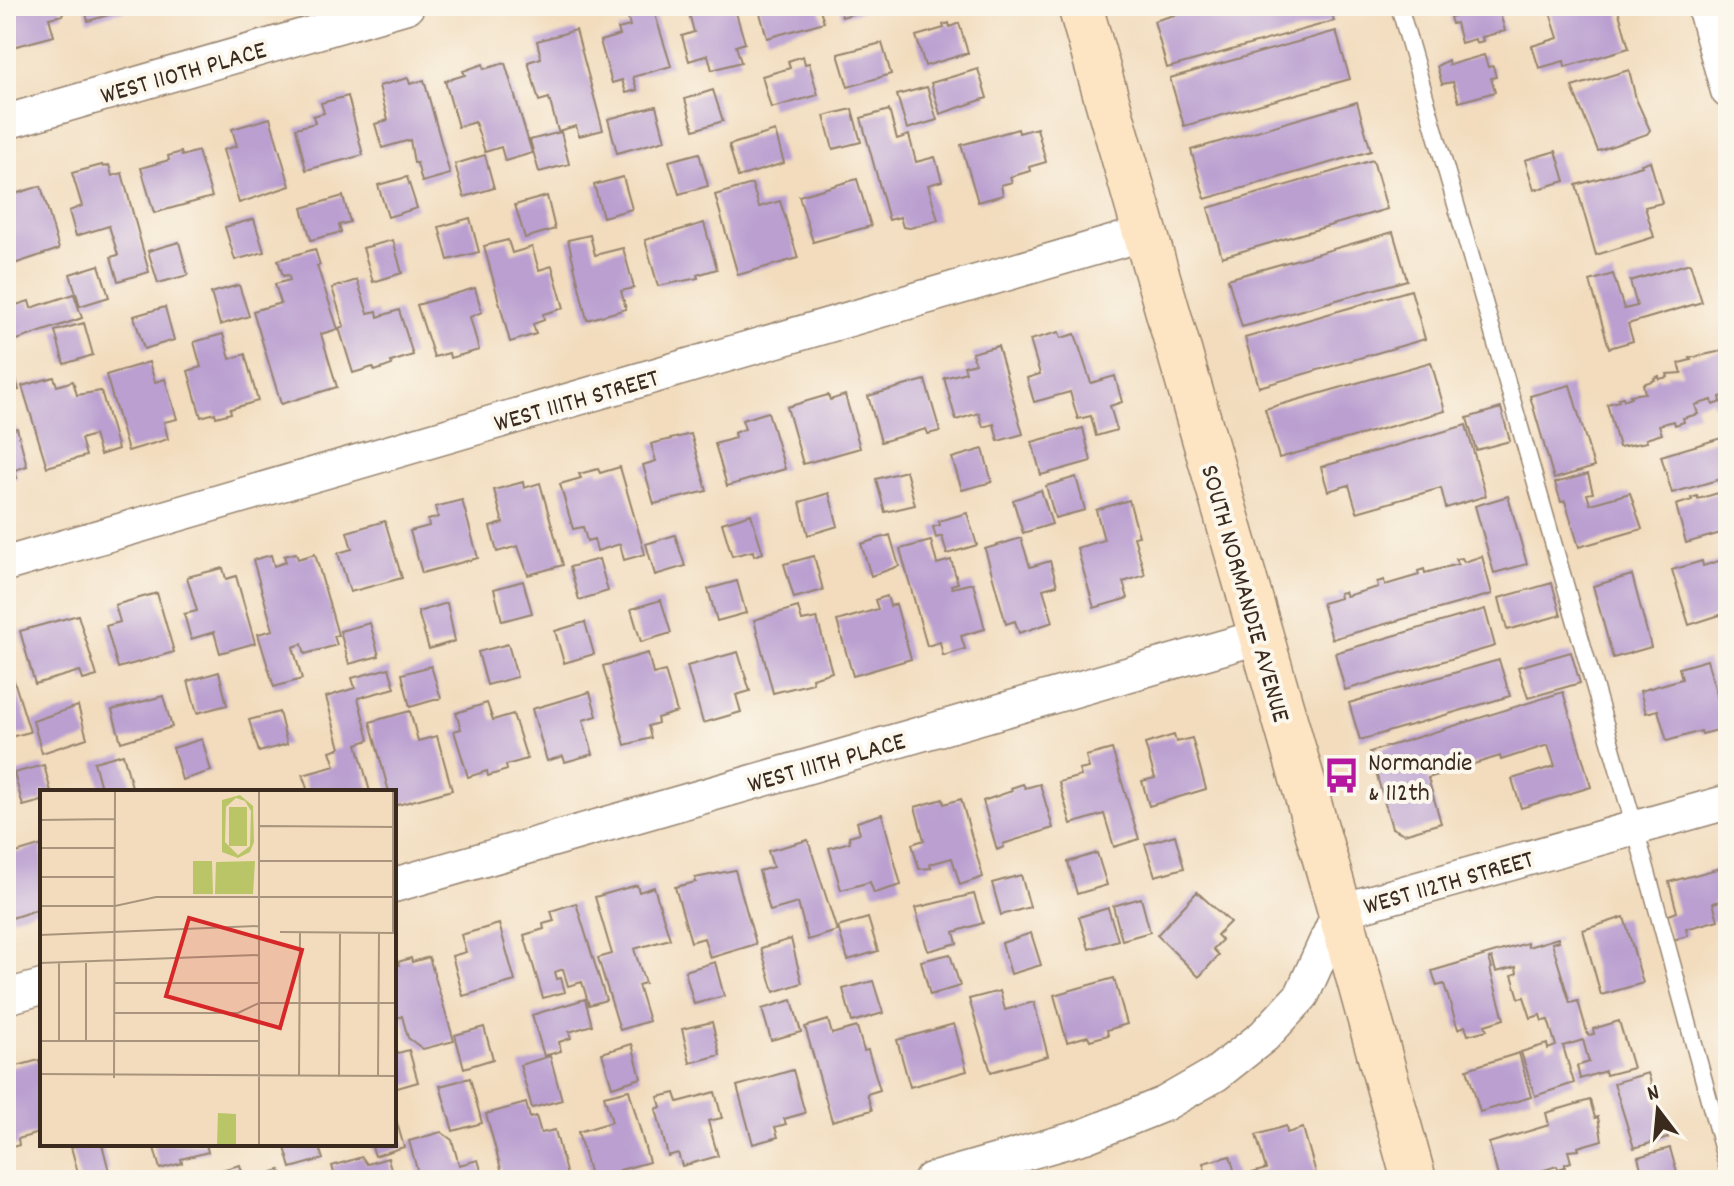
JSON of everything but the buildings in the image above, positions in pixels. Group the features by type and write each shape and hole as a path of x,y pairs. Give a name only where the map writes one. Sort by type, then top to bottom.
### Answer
{"main road":[{"name":"SOUTH NORMANDIE AVENUE","path":"1080,6 1340,911 1414,1180"}],"street":[{"name":"WEST 110TH PLACE","path":"6,122 407,6"},
{"path":"1704,6 1728,91"},
{"name":"WEST 111TH STREET","path":"6,564 1146,233"},
{"name":"WEST 111TH PLACE","path":"396,884 1259,637"},
{"name":"WEST 112TH STREET","path":"931,1180 1085,1136 1164,1104 1216,1074 1264,1036 1302,995 1340,911 1728,802"},
{"path":"6,997 40,988"}],"lane":[{"path":"1399,6 1635,828 1728,1169"}],"place":[{"name":"Normandie & 112th","path":"1342,776"}]}
